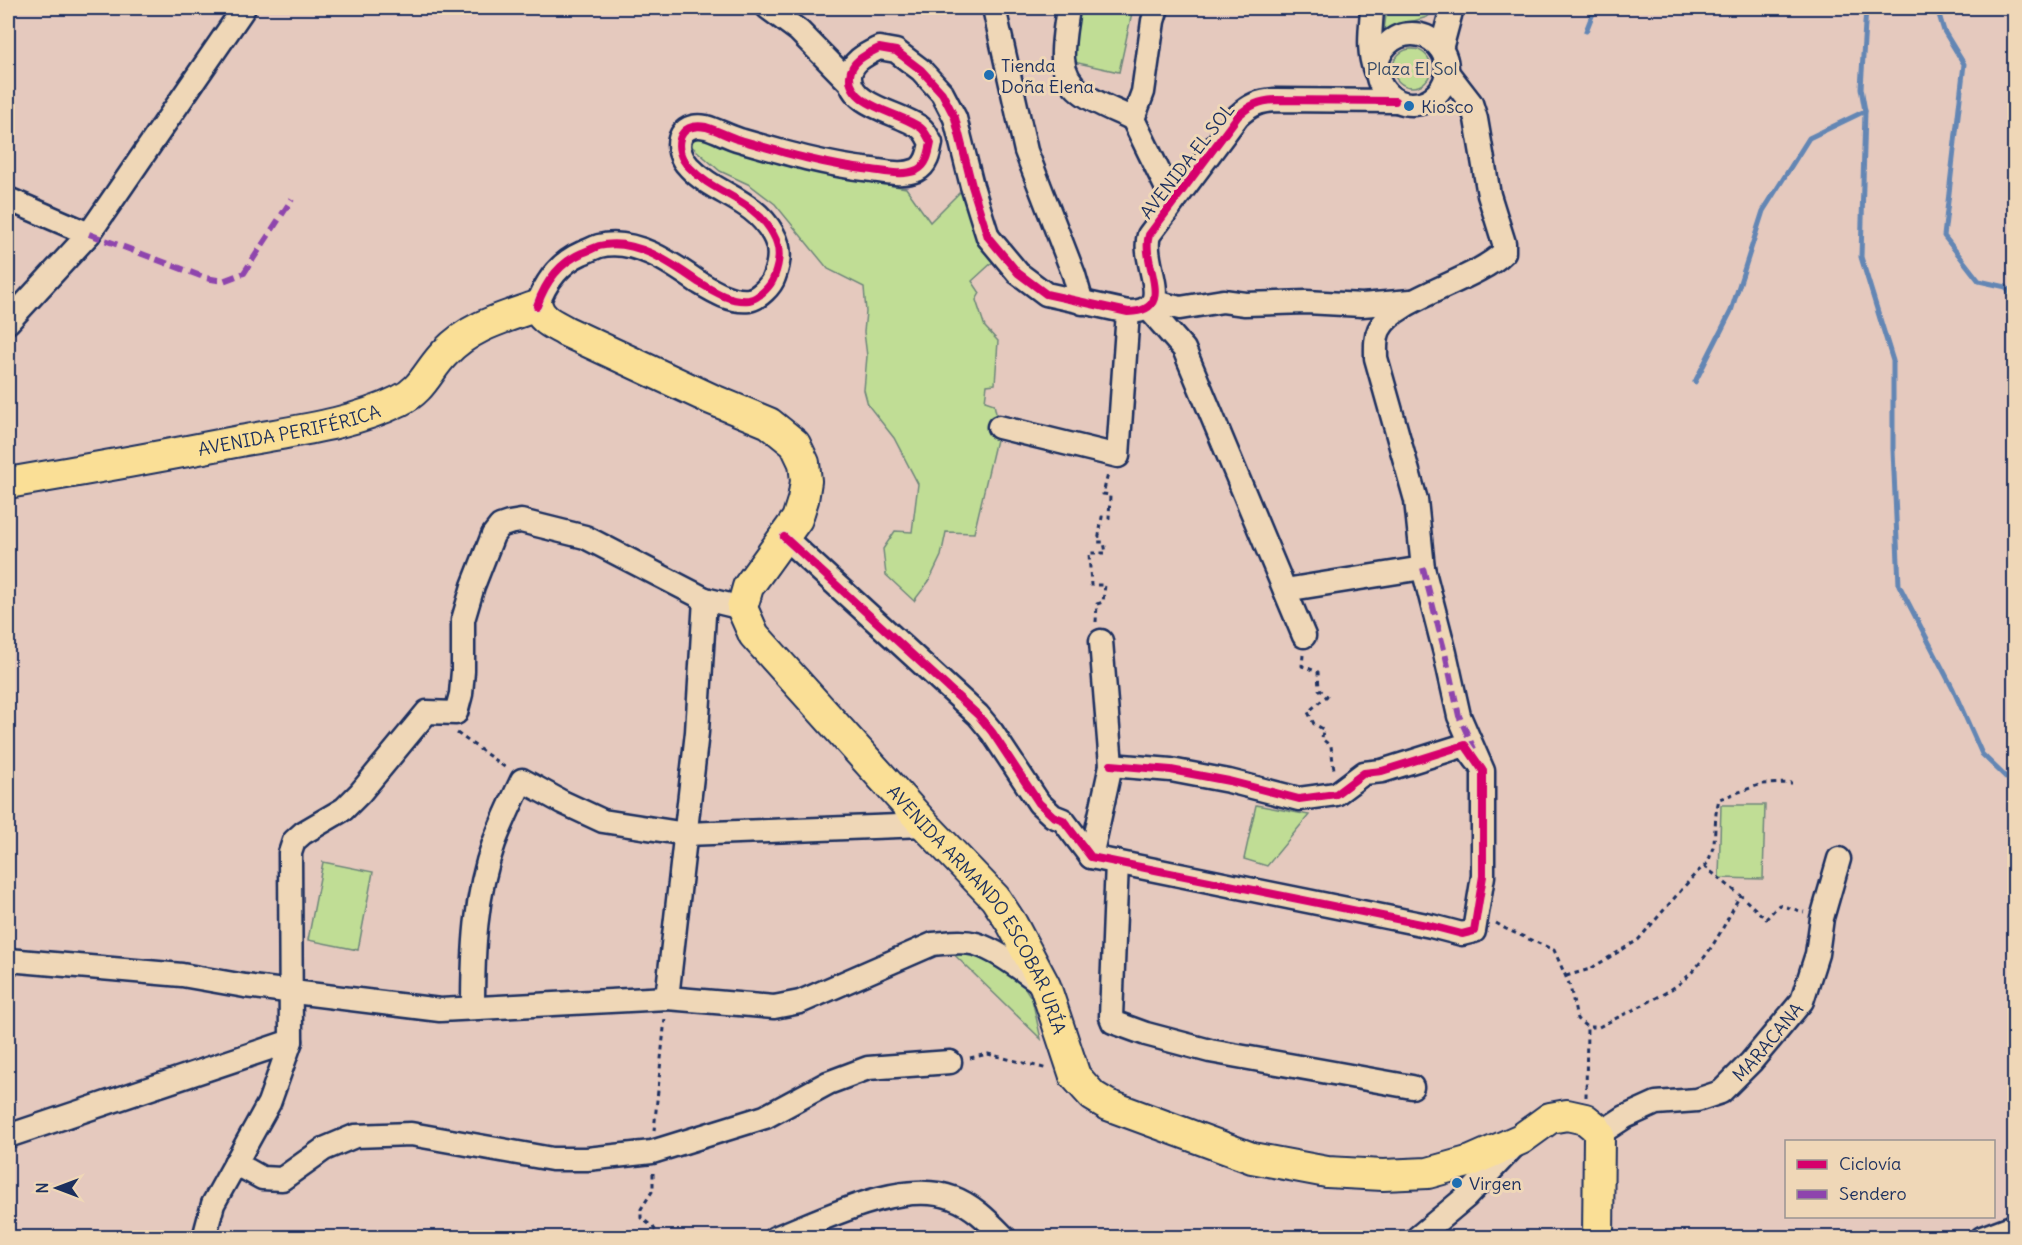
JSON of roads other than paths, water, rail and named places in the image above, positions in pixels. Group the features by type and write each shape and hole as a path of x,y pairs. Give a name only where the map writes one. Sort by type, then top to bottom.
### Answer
{"main road":[{"name":"AVENIDA PERIFÉRICA","path":"8,483 304,429 374,412 401,400 423,383 444,354 468,332 537,306"},
{"path":"537,306 539,314 565,331 711,399 769,423 795,444 804,463 806,481 797,519 748,587 742,608"},
{"name":"AVENIDA ARMANDO ESCOBAR URÍA","path":"742,608 754,635 925,825 995,898 1012,924 1045,986 1075,1077 1093,1096 1130,1115 1252,1158 1327,1172 1383,1175 1428,1173 1472,1161 1521,1139 1550,1118 1568,1115 1592,1127"},
{"path":"1592,1127 1598,1238"}],"street":[{"path":"537,306 543,288 570,259 599,246 632,246 672,264 724,296 750,300 772,283 779,265 779,245 766,223 751,207 707,182 688,166 679,152 678,143 684,132 695,127 707,127 724,136 834,166 905,173 919,169 928,158 931,143 923,129 876,107 856,94 850,83 799,31 768,8"},
{"path":"994,8 1026,151 1074,275 1082,303"},
{"path":"1068,8 1063,58 1065,72 1072,86 1087,97 1133,119 1173,201"},
{"path":"1133,119 1143,92 1156,8"},
{"path":"1372,8 1376,64 1385,94 1406,105 1418,105 1429,101 1438,93 1447,72 1446,60 1441,49 1432,40 1422,35 1412,34 1393,39 1385,45 1376,64"},
{"path":"1422,35 1452,9"},
{"path":"1441,49 1452,9"},
{"path":"8,322 89,234 237,11"},
{"path":"850,83 850,72 856,62 867,53 879,48 896,51 921,70 942,93 955,118 988,237 1018,273 1046,294 1082,303 1144,308 1180,308 1222,301 1362,305 1415,301"},
{"name":"AVENIDA EL SOL","path":"1348,101 1376,64"},
{"path":"784,537 978,715 992,732 1039,803 1053,816 1063,820 1091,857 1462,934 1474,931 1483,876 1483,771 1459,716 1423,568 1416,500 1376,358 1375,341 1379,329 1387,318 1415,301 1489,265 1504,252 1504,243 1489,195 1480,135 1471,103 1447,72"},
{"name":"AVENIDA EL SOL","path":"999,427 1118,456 1144,308 1155,288 1147,252 1149,235 1238,116 1248,106 1261,101 1395,101"},
{"path":"1429,101 1471,103"},
{"path":"8,199 89,234"},
{"path":"1144,308 1184,349 1304,636"},
{"path":"204,1238 213,1204 269,1103 291,1041 290,853 294,841 316,824 344,809 427,712 456,713 461,694 463,671 463,620 473,586 493,535 500,526 521,521 585,537 705,599 742,608"},
{"path":"1285,590 1423,568"},
{"path":"667,998 697,732 705,599"},
{"path":"1091,857 1111,765 1101,641"},
{"path":"1111,765 1171,770 1229,781 1299,799 1336,794 1364,773 1382,771 1465,745 1483,771"},
{"path":"473,1008 473,962 480,902 493,845 522,780 603,821 686,834 925,825"},
{"name":"MARACANA","path":"1592,1127 1625,1117 1656,1103 1697,1100 1721,1092 1751,1062 1802,1000 1817,954 1822,918 1839,859"},
{"path":"1117,862 1111,1017 1113,1022 1146,1034 1210,1051 1412,1087"},
{"path":"8,960 182,975 245,986 440,1010 667,998 774,1007 800,1002 933,944 957,942 975,944 999,956 1045,986"},
{"path":"8,1136 291,1041"},
{"path":"235,1163 262,1178 282,1179 324,1149 355,1136 411,1134 552,1159 587,1159 652,1152 765,1117 828,1083 868,1068 950,1062"},
{"path":"1417,1238 1466,1197 1521,1139"},
{"path":"775,1238 896,1194 920,1191 953,1197 969,1206 1005,1238"}],"waterway":[{"path":"1586,31 1595,8"},
{"path":"1866,8 1861,88 1865,111 1861,257 1893,361 1893,450 1899,585 1953,689 1982,754 2014,785"},
{"path":"1937,8 1944,31 1964,64 1944,236 1979,281 2006,287 2014,301"},
{"path":"1695,382 1731,311 1763,211 1809,138 1865,111"}],"place":[{"name":"Tienda Doña Elena","path":"989,75"},
{"name":"Kiosco","path":"1409,106"},
{"name":"Virgen","path":"1457,1183"}],"park label":[{"name":"Plaza El Sol","path":"1412,68"}]}
